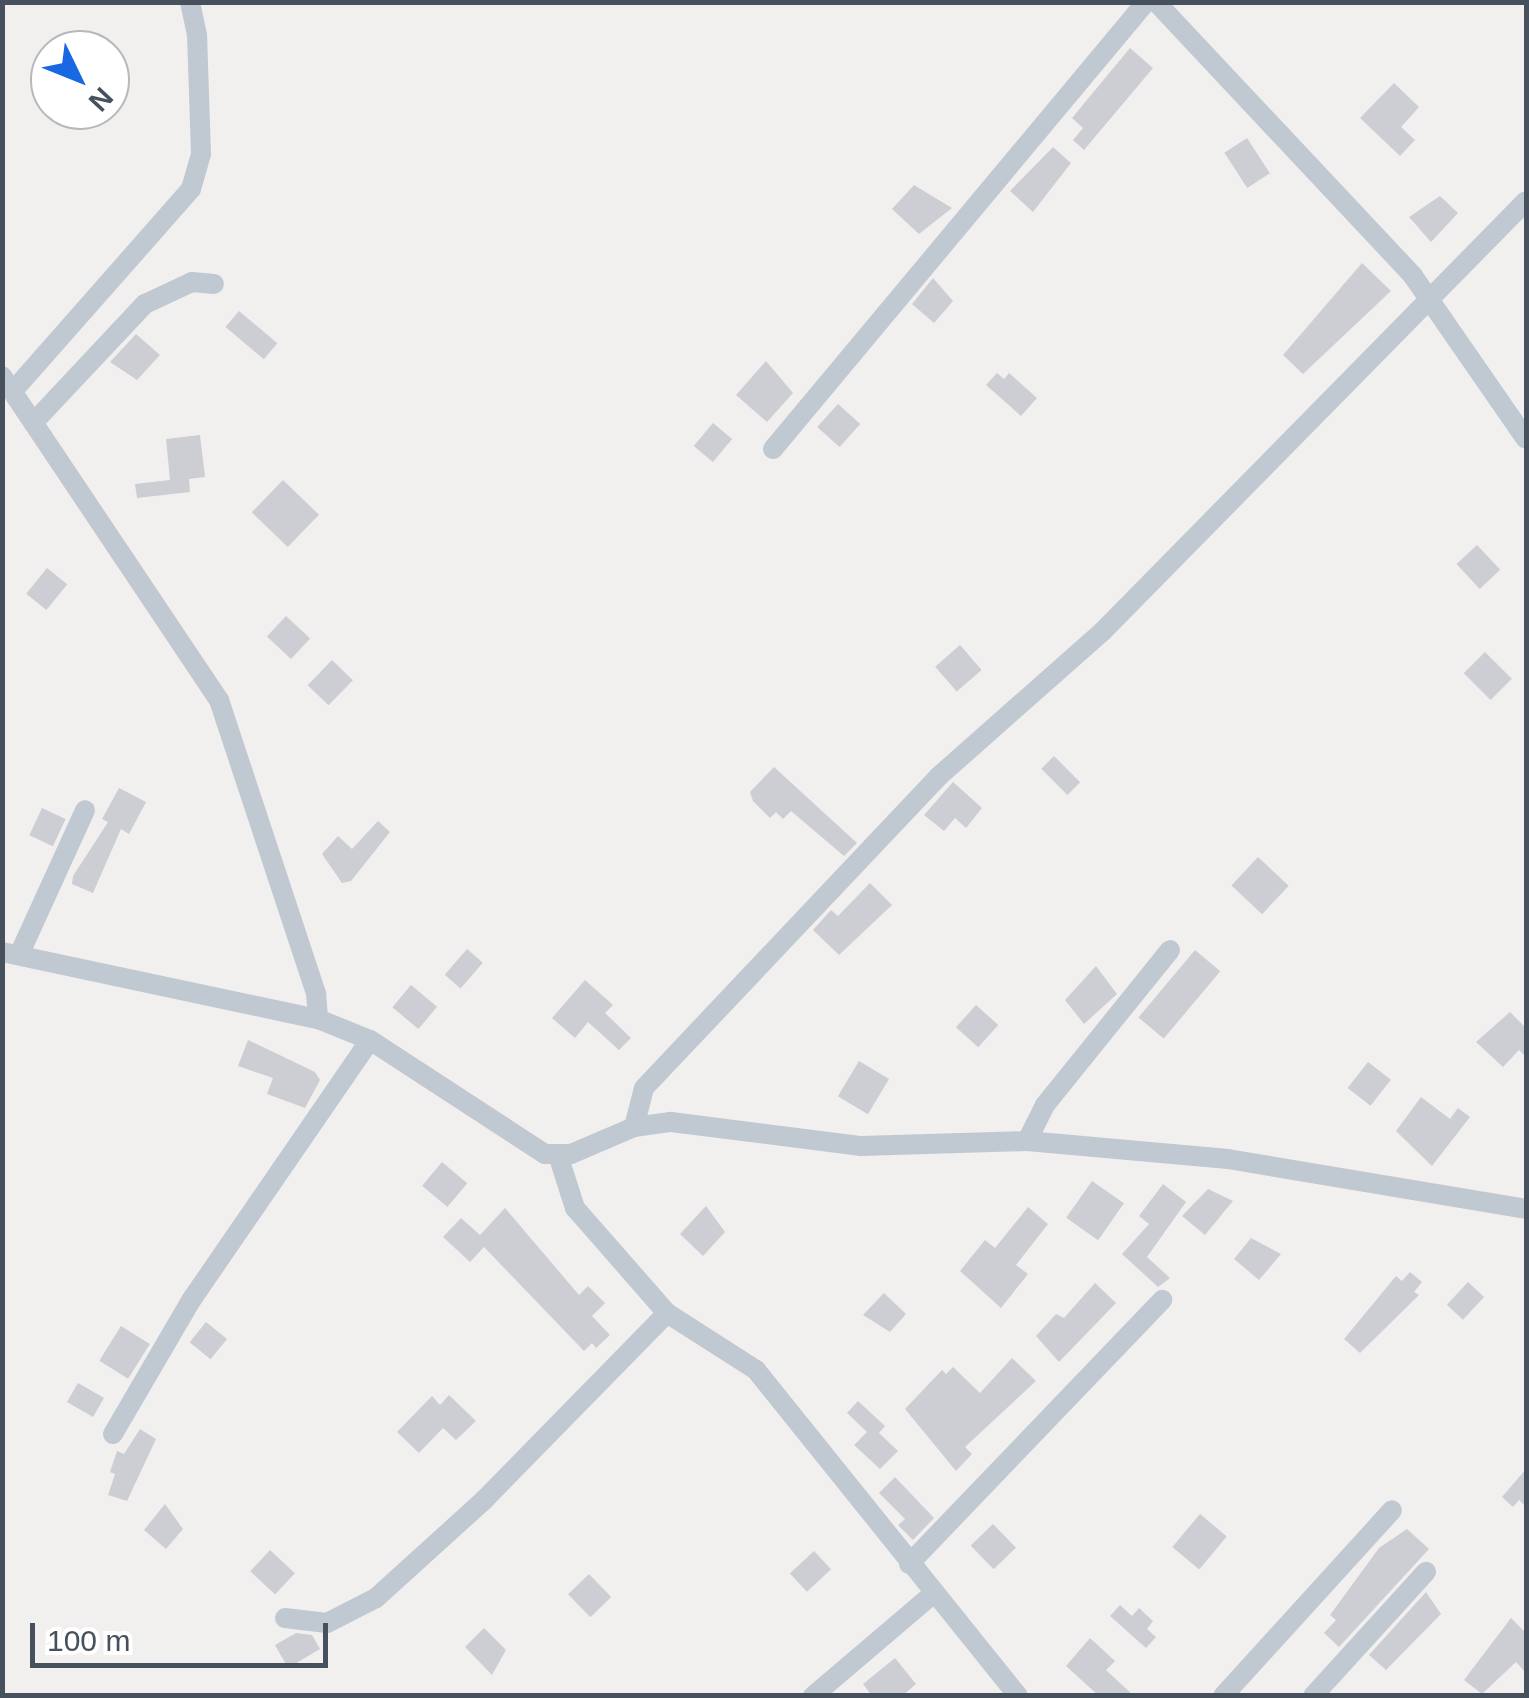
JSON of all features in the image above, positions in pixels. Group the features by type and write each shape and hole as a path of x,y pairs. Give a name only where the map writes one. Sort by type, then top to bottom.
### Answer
{"street":[{"path":"190,2 198,35 200,154 191,189 8,384 219,700 316,994 318,1019"},
{"path":"198,35 205,2"},
{"path":"773,449 1146,2"},
{"path":"1156,2 1344,200 1432,302 1526,439"},
{"path":"634,1127 644,1088 938,777 1102,631 1432,302 1526,201"},
{"path":"34,422 145,304 192,282 214,284"},
{"path":"85,810 10,953 318,1019 370,1040 545,1154 558,1155 634,1127 687,1122 862,1146 1027,1141 1228,1159 1526,1209"},
{"path":"1027,1141 1045,1105 1170,950"},
{"path":"113,1434 192,1299 370,1040"},
{"path":"558,1155 575,1208 668,1313 756,1370 1014,1694"},
{"path":"909,1564 1162,1300"},
{"path":"285,1618 327,1623 376,1598 485,1499 668,1313"},
{"path":"1223,1696 1392,1510"},
{"path":"1313,1696 1426,1572"},
{"path":"813,1696 933,1594"}],"building":[{"path":"1130,48 1153,68 1084,150 1073,140 1083,128 1072,118"},
{"path":"1394,83 1419,107 1401,127 1415,140 1400,156 1360,118"},
{"path":"1247,138 1270,173 1247,188 1224,153"},
{"path":"1053,147 1071,163 1033,212 1010,191"},
{"path":"914,185 952,208 919,234 892,209"},
{"path":"1440,196 1458,213 1431,242 1409,217"},
{"path":"1362,263 1391,291 1303,374 1283,355"},
{"path":"933,278 953,301 934,323 912,304"},
{"path":"239,311 277,343 264,359 226,327"},
{"path":"136,334 160,355 137,380 110,362"},
{"path":"766,361 793,393 767,422 736,395"},
{"path":"997,373 1004,379 1009,373 1037,398 1021,416 986,385"},
{"path":"838,404 860,424 840,447 817,427"},
{"path":"713,423 732,439 713,462 694,446"},
{"path":"200,435 205,477 189,479 190,492 137,498 135,484 170,480 166,439"},
{"path":"283,480 319,515 288,547 252,512"},
{"path":"1477,545 1500,570 1480,589 1457,564"},
{"path":"47,568 67,584 46,610 26,594"},
{"path":"286,616 310,639 291,659 267,636"},
{"path":"960,645 982,670 957,692 935,667"},
{"path":"1485,652 1512,679 1491,700 1464,673"},
{"path":"332,660 353,680 329,705 308,685"},
{"path":"1054,756 1080,782 1067,795 1041,769"},
{"path":"774,767 857,843 844,856 791,811 783,819 776,812 770,818 753,801 750,792"},
{"path":"953,782 982,808 966,828 955,818 944,831 924,815"},
{"path":"119,788 146,802 129,834 121,829 93,893 72,884 73,876 108,822 102,819"},
{"path":"42,808 66,819 53,846 29,835"},
{"path":"378,821 390,832 351,881 342,883 322,854 338,836 352,849"},
{"path":"1258,857 1289,886 1262,914 1231,886"},
{"path":"870,883 892,905 839,955 813,930 831,910 838,916"},
{"path":"467,949 483,963 461,988 445,975"},
{"path":"1195,950 1220,971 1164,1039 1138,1017"},
{"path":"1096,966 1117,994 1084,1024 1065,1000"},
{"path":"585,980 613,1005 605,1013 631,1038 619,1050 588,1022 575,1038 552,1018"},
{"path":"411,985 437,1007 418,1029 392,1007"},
{"path":"976,1005 998,1025 978,1047 956,1027"},
{"path":"1510,1012 1526,1028 1526,1057 1519,1050 1503,1067 1476,1042"},
{"path":"248,1040 315,1072 320,1080 305,1108 267,1094 273,1078 238,1066"},
{"path":"859,1061 889,1079 868,1114 838,1096"},
{"path":"1368,1062 1391,1080 1371,1106 1348,1088"},
{"path":"1421,1097 1450,1119 1458,1108 1470,1117 1432,1166 1396,1131"},
{"path":"442,1162 467,1183 447,1207 422,1186"},
{"path":"1092,1181 1124,1203 1098,1240 1066,1218"},
{"path":"1163,1184 1186,1202 1147,1257 1170,1278 1158,1287 1122,1254 1149,1224 1139,1216"},
{"path":"1208,1189 1233,1201 1205,1235 1182,1216"},
{"path":"706,1206 725,1232 703,1256 680,1234"},
{"path":"1028,1207 1048,1224 1016,1265 1028,1274 1001,1308 960,1271 985,1240 995,1248"},
{"path":"505,1208 579,1295 588,1286 605,1303 592,1316 610,1335 596,1348 592,1343 584,1351 484,1247 470,1262 443,1237 461,1218 480,1235"},
{"path":"1251,1238 1281,1254 1259,1280 1234,1259"},
{"path":"1410,1272 1422,1282 1414,1292 1419,1295 1360,1353 1344,1339 1396,1276 1402,1281"},
{"path":"1468,1282 1484,1297 1463,1320 1447,1305"},
{"path":"1095,1283 1116,1303 1059,1362 1036,1336 1056,1314 1064,1318"},
{"path":"884,1293 906,1314 890,1332 863,1315"},
{"path":"206,1322 227,1339 211,1359 190,1342"},
{"path":"121,1326 150,1344 128,1379 99,1361"},
{"path":"1012,1358 1036,1381 965,1447 972,1454 956,1471 905,1409 942,1370 946,1374 953,1367 980,1393"},
{"path":"78,1383 104,1398 93,1417 67,1402"},
{"path":"449,1395 476,1421 456,1440 443,1428 419,1453 397,1432 432,1396 440,1405"},
{"path":"858,1401 885,1426 879,1433 898,1451 880,1469 854,1445 867,1432 847,1413"},
{"path":"140,1429 156,1439 127,1501 108,1495 117,1451 124,1454"},
{"path":"1526,1469 1526,1507 1519,1500 1513,1507 1502,1497"},
{"path":"895,1477 934,1518 913,1540 898,1525 905,1519 879,1493"},
{"path":"165,1504 183,1529 166,1549 144,1530"},
{"path":"1200,1514 1227,1536 1199,1569 1172,1547"},
{"path":"993,1524 1016,1548 994,1569 971,1546"},
{"path":"1407,1529 1429,1549 1339,1647 1324,1633 1336,1620 1330,1615 1379,1548"},
{"path":"270,1550 295,1573 275,1594 250,1571"},
{"path":"814,1551 831,1569 807,1592 790,1574"},
{"path":"589,1574 611,1597 590,1617 568,1594"},
{"path":"1426,1592 1441,1614 1386,1670 1369,1655"},
{"path":"1120,1605 1132,1616 1139,1608 1153,1621 1147,1629 1156,1637 1146,1648 1110,1616"},
{"path":"1511,1618 1526,1633 1526,1673 1516,1662 1482,1694 1464,1680"},
{"path":"484,1628 506,1650 492,1675 465,1647"},
{"path":"296,1633 312,1635 320,1649 288,1668 275,1645"},
{"path":"1090,1638 1115,1661 1106,1670 1134,1696 1099,1696 1066,1666"},
{"path":"895,1658 916,1684 902,1696 872,1696 863,1684"}]}
